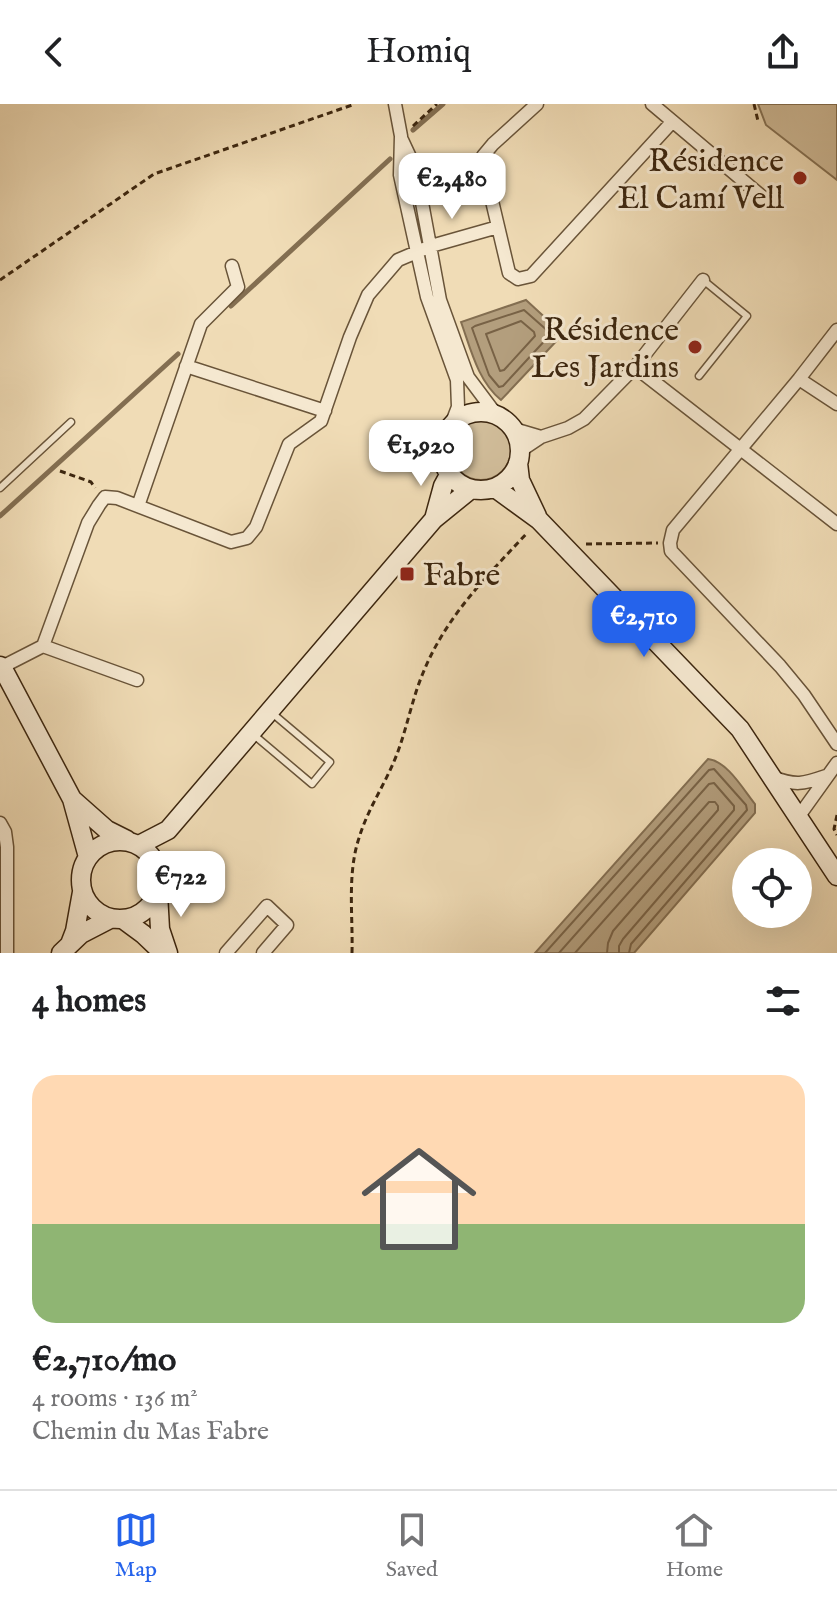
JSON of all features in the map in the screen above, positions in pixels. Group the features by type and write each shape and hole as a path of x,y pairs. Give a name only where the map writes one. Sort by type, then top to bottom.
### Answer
{"street":[{"path":"395,104 401,136 400,175 427,297 457,380 458,407 441,444 441,455 449,475 459,484 471,489 495,488 505,482 513,473 519,457 541,437 584,419 635,367 703,280"},
{"path":"537,104 483,156 509,273 518,279 531,276 672,122"},
{"path":"652,104 766,200"},
{"path":"401,136 416,170 440,300 468,377 495,413 514,429 519,440 520,480 539,520"},
{"path":"88,857 72,799 1,667 43,646 88,523 102,501 105,497 117,498 231,542 247,538 256,527 289,444 321,421 368,295 398,260 431,246 498,227"},
{"path":"138,506 201,324 238,287 232,266"},
{"path":"837,330 673,530 670,543 671,551 780,666 837,744"},
{"path":"186,366 325,411"},
{"path":"635,367 837,524"},
{"path":"799,379 837,404"},
{"path":"451,425 471,412 495,413"},
{"path":"514,429 541,437"},
{"path":"434,519 449,475"},
{"path":"495,488 539,520 740,729 837,876"},
{"path":"157,865 168,830 434,519 471,489"},
{"path":"43,646 137,680"},
{"path":"799,816 837,763"},
{"path":"772,777 803,784 826,776"},
{"path":"72,799 107,830 147,850 157,865 160,874 160,929 166,953"},
{"path":"0,823 7,847 7,953"},
{"path":"65,948 75,931 83,868 88,857 106,843 134,843 168,830"},
{"path":"82,892 88,904 98,913 117,919 143,934 166,953"},
{"path":"65,948 81,934 145,911 158,892"},
{"path":"226,953 267,906 287,925 263,953"}],"lane":[{"path":"699,376 747,316 703,280"},
{"path":"0,488 71,422"},
{"path":"251,733 312,784 330,762 270,712"}],"path":[{"path":"0,280 154,174 355,104"},
{"path":"401,136 437,104"},
{"path":"754,104 758,121"},
{"path":"60,471 91,482 102,501"},
{"path":"352,953 353,866 358,840 398,751 423,673 443,633 467,598 539,520"},
{"path":"565,547 670,543"},
{"path":"837,815 834,829 837,835"}],"shaded area":[{"path":"758,104 837,104 837,180 766,125"},
{"path":"481,420 492,422 502,429 509,439 509,461 502,471 492,478 481,480 470,478 460,471 453,461 451,450 453,439 460,429 470,422"}],"water":[{"path":"526,300 563,334 501,400 486,384 461,322"},
{"path":"708,759 722,765 734,777 755,804 755,813 634,953 535,953"}],"waterway":[{"path":"413,130 443,104"},
{"path":"231,306 390,159"},
{"path":"0,516 178,354"}],"place":[{"name":"Résidence El Camí Vell","path":"800,178"},
{"name":"Résidence Les Jardins","path":"695,347"},
{"name":"Fabre","path":"407,574"}]}
